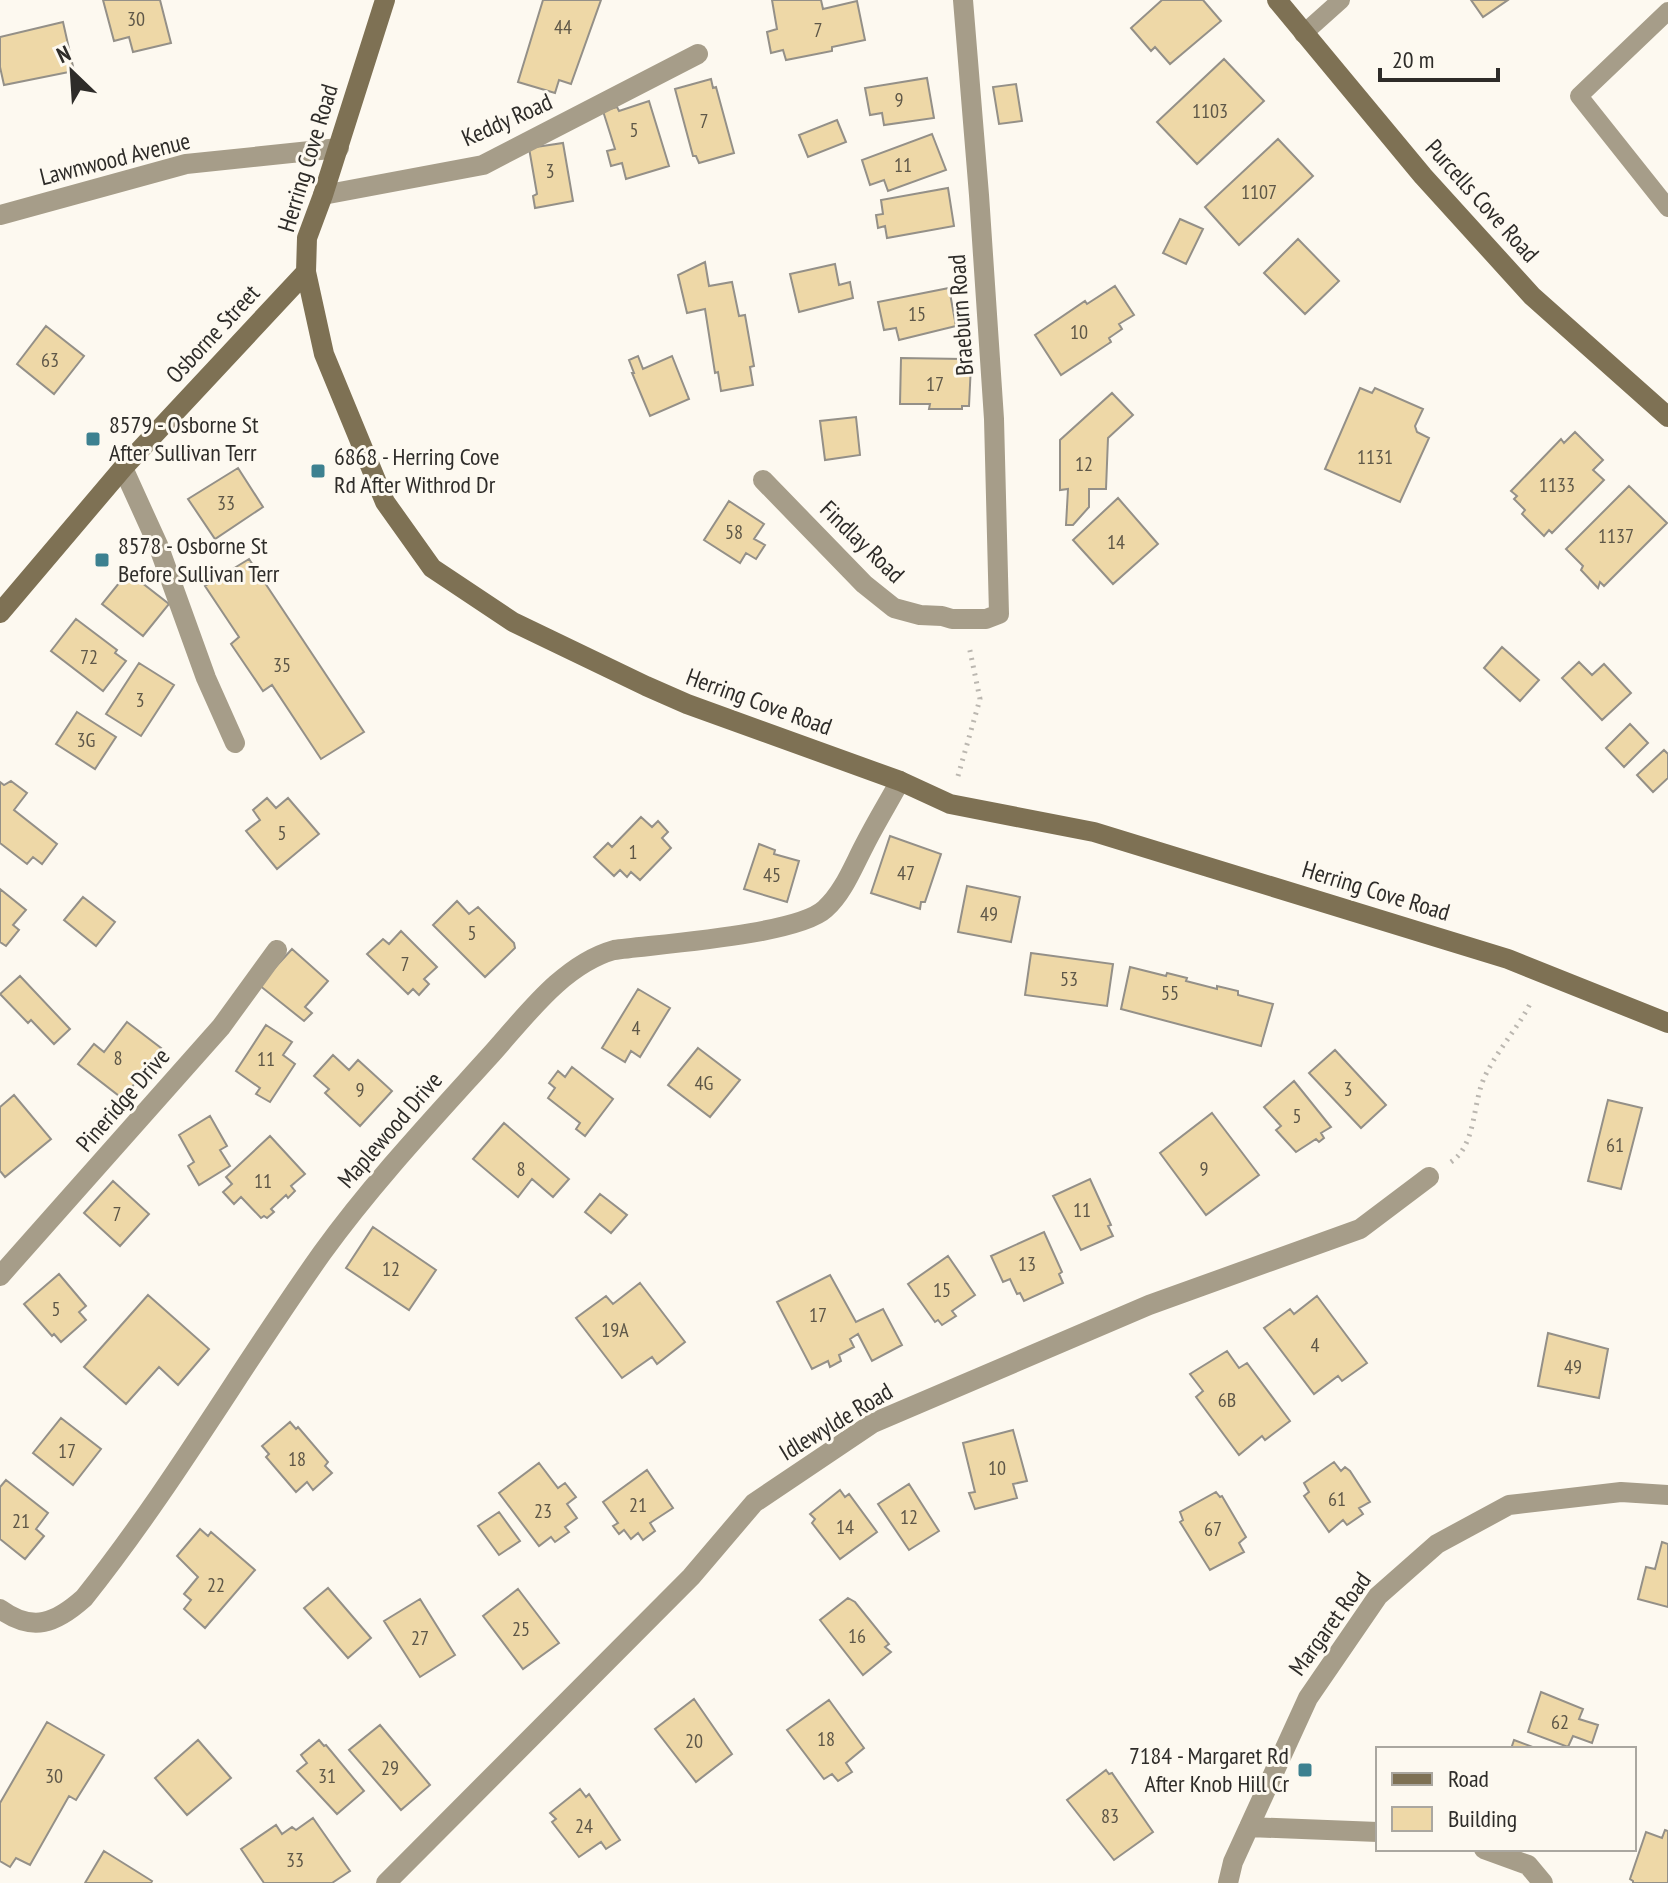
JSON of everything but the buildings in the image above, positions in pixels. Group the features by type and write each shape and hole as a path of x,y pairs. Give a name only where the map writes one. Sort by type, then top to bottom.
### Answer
{"main road":[{"name":"Herring Cove Road","path":"385,0 307,238 306,272 324,354 385,502 432,568 513,622 646,686 687,704 900,781 950,804 1094,832 1508,959 1668,1023"},
{"name":"Purcells Cove Road","path":"1277,0 1423,176 1532,296 1668,417"},
{"name":"Osborne Street","path":"0,613 123,468 306,272"}],"street":[{"name":"Braeburn Road","path":"963,0 994,419 1000,602 999,614 986,619"},
{"name":"Keddy Road","path":"323,195 483,165 698,54"},
{"name":"Lawnwood Avenue","path":"0,215 186,164 339,148"},
{"path":"123,468 158,545 206,678 235,743"},
{"name":"Findlay Road","path":"763,480 886,603 920,615 986,619"},
{"name":"Maplewood Drive","path":"0,1609 16,1621 40,1623 69,1612 84,1598 161,1494 323,1252 384,1173 571,972 597,955 614,950 792,926 809,920 825,910 840,891 900,781"},
{"name":"Pineridge Drive","path":"0,1276 221,1027 277,950"},
{"name":"Idlewylde Road","path":"386,1883 691,1577 754,1503 873,1423 1149,1305 1360,1229 1429,1177"},
{"name":"Margaret Road","path":"1228,1883 1233,1862 1308,1698 1378,1596 1437,1544 1509,1505 1621,1492 1668,1495"},
{"path":"1249,1827 1376,1832"},
{"path":"1490,1851 1528,1865 1543,1883"}],"lane":[{"path":"1303,34 1334,4"},
{"path":"1668,11 1579,96 1668,208"}],"path":[{"path":"950,804 980,699 963,620"},
{"path":"1463,1154 1484,1078 1521,1022"}],"place":[{"name":"8579 - Osborne St After Sullivan Terr","path":"93,439"},
{"name":"6868 - Herring Cove Rd After Withrod Dr","path":"318,471"},
{"name":"8578 - Osborne St Before Sullivan Terr","path":"102,560"},
{"name":"7184 - Margaret Rd After Knob Hill Cr","path":"1305,1770"}]}
